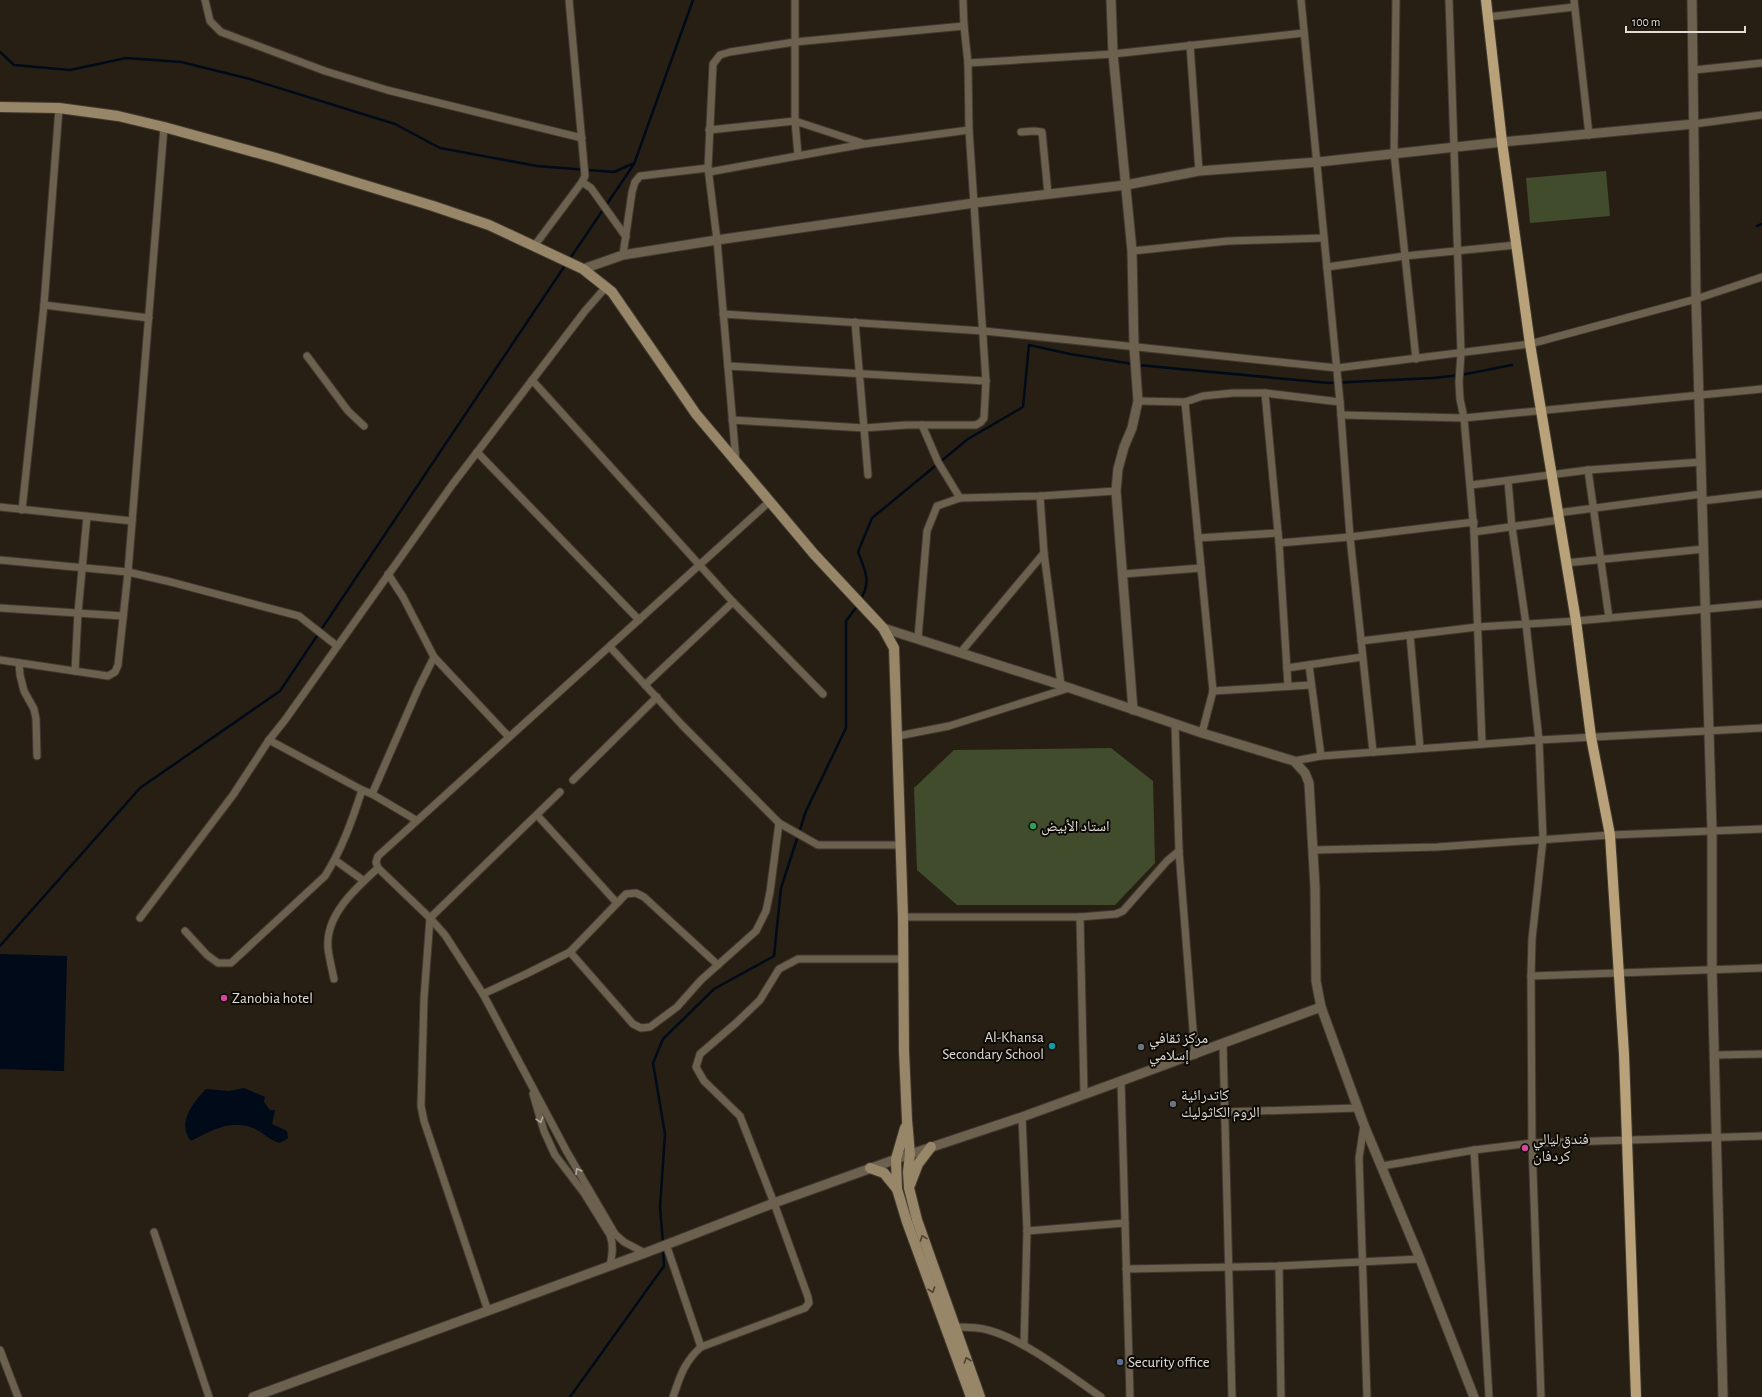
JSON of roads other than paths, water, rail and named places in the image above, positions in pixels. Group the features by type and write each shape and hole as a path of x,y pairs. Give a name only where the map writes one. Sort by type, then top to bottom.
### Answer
{"main road":[{"path":"1486,0 1502,142 1530,344 1576,621 1591,737 1610,835 1620,972 1636,1397"},
{"path":"0,108 58,108 118,116 164,127 276,158 433,206 489,225 580,267 612,292 696,414 769,502 856,600 883,628 894,648 903,917 907,1120 910,1154 908,1172 909,1188 916,1220 980,1397"},
{"path":"907,1120 896,1159 898,1189 907,1222 970,1397"},
{"path":"909,1188 918,1164 931,1147"},
{"path":"870,1168 884,1173 898,1189"}],"street":[{"path":"205,0 210,21 221,32 325,71 387,90 582,138"},
{"path":"534,245 583,179 584,163 569,0"},
{"path":"795,0 795,121 798,155"},
{"path":"732,420 864,428 922,425 976,425 984,418 986,381 984,331 969,130 968,63 963,0"},
{"path":"1111,0 1113,54 1132,250 1134,349 1138,402 1132,428 1124,447 1118,470 1116,490 1133,710"},
{"path":"1301,0 1340,399 1350,537 1373,752"},
{"path":"1396,0 1394,153 1416,359"},
{"path":"1449,0 1461,353 1459,382 1474,522 1482,744"},
{"path":"1693,0 1696,299 1710,731 1712,969 1723,1397"},
{"path":"1488,17 1574,4 1589,135"},
{"path":"736,462 717,240 709,170 709,130 713,64 720,55 795,42 964,26"},
{"path":"968,63 1113,54 1304,33"},
{"path":"1190,45 1199,171"},
{"path":"1694,70 1762,63"},
{"path":"22,510 44,306 58,108"},
{"path":"580,267 623,255 717,240 974,203 1126,184 1199,171 1318,162 1502,142 1694,124 1762,115"},
{"path":"709,130 795,121 864,144"},
{"path":"0,660 108,676 115,672 118,665 128,572 164,127"},
{"path":"623,255 632,192 635,182 640,176 709,170 864,144 969,130"},
{"path":"1021,132 1034,130 1042,132 1048,194"},
{"path":"583,179 626,237"},
{"path":"1132,250 1228,241 1324,238"},
{"path":"1327,267 1405,256 1516,245"},
{"path":"723,314 984,331 1134,349 1337,368 1530,344 1696,299 1762,277"},
{"path":"140,918 234,795 269,740 477,452 585,311 606,287"},
{"path":"44,306 149,318"},
{"path":"855,322 868,475"},
{"path":"308,356 348,412 364,426"},
{"path":"728,366 986,381"},
{"path":"532,380 733,602 822,694"},
{"path":"1341,415 1464,418 1762,390"},
{"path":"1138,402 1185,402 1203,396 1217,394 1265,393 1340,399"},
{"path":"1265,393 1279,543 1288,686"},
{"path":"1185,402 1213,691 1202,733"},
{"path":"922,425 938,462 960,498"},
{"path":"477,452 639,620"},
{"path":"1471,485 1588,470 1701,462"},
{"path":"1588,470 1592,508 1609,618"},
{"path":"1508,481 1512,527 1526,624 1539,740 1543,839 1532,939 1531,976 1532,1143 1542,1397"},
{"path":"918,638 927,530 937,506 960,498 1040,496 1116,490"},
{"path":"1474,532 1512,527 1592,508 1762,494"},
{"path":"1040,496 1044,553 1065,686"},
{"path":"646,1253 624,1242 615,1234 567,1152 483,994 445,935 430,918 378,868 376,862 378,856 416,820 610,647 769,502"},
{"path":"0,507 132,521"},
{"path":"75,671 78,613 87,516"},
{"path":"1279,543 1350,537 1474,522"},
{"path":"1198,538 1278,533"},
{"path":"1566,563 1704,549"},
{"path":"961,652 1044,553"},
{"path":"0,560 128,572 288,612 299,616 308,625 336,646"},
{"path":"1123,574 1201,568"},
{"path":"388,574 403,597 434,656 509,737"},
{"path":"645,684 733,602"},
{"path":"1361,641 1477,627 1576,621 1762,604"},
{"path":"0,608 123,616"},
{"path":"883,628 1065,686 1202,733 1294,761 1321,756 1420,748 1762,728"},
{"path":"1410,635 1420,748"},
{"path":"610,647 779,823 818,845 901,845"},
{"path":"372,794 434,656"},
{"path":"1287,668 1362,657"},
{"path":"19,663 24,691 34,709 36,719 37,756"},
{"path":"1309,664 1321,756"},
{"path":"1213,691 1311,685"},
{"path":"898,736 949,726 1065,686"},
{"path":"573,780 657,697"},
{"path":"1175,724 1179,851 1195,1055"},
{"path":"269,740 372,794 416,820"},
{"path":"1294,761 1305,773 1308,783 1314,850 1316,981 1321,1007 1364,1125 1420,1259 1471,1394"},
{"path":"185,931 207,956 218,963 231,963 325,876 335,860 348,833 362,790"},
{"path":"488,1311 424,1122 422,1106 424,998 430,918 560,792"},
{"path":"537,815 617,903"},
{"path":"570,952 633,1024 641,1028 650,1027 677,1007 701,980 756,931 766,911 779,823"},
{"path":"1314,850 1437,847 1610,835 1762,829"},
{"path":"903,917 1080,917 1116,914 1123,911 1167,861 1179,851"},
{"path":"335,860 364,881"},
{"path":"334,979 328,947 332,926 341,906 352,892 378,868"},
{"path":"483,994 532,972 570,952 626,894 636,893 644,897 718,965"},
{"path":"1080,917 1084,1094"},
{"path":"673,1397 682,1371 690,1357 701,1347 805,1308 809,1304 808,1297 774,1202 740,1116 704,1081 696,1067 700,1054 760,1000 779,969 789,963 798,959 904,958"},
{"path":"1531,976 1762,968"},
{"path":"253,1397 646,1253 774,1202 910,1154 1022,1117 1195,1055 1321,1007"},
{"path":"1223,1044 1232,1397"},
{"path":"1715,1055 1762,1054"},
{"path":"1121,1081 1130,1397"},
{"path":"530,1082 538,1114 549,1144 555,1155 584,1193 610,1235 613,1242 610,1266"},
{"path":"1224,1112 1358,1108"},
{"path":"1022,1117 1027,1231 1024,1345"},
{"path":"1364,1125 1359,1158 1367,1397"},
{"path":"1382,1166 1474,1150 1532,1143 1762,1136"},
{"path":"1474,1150 1489,1397"},
{"path":"1027,1231 1125,1223"},
{"path":"154,1232 209,1397"},
{"path":"666,1244 701,1347"},
{"path":"1126,1269 1279,1266 1420,1259"},
{"path":"1279,1266 1281,1397"},
{"path":"955,1327 988,1330 1024,1345 1101,1397"},
{"path":"0,1350 18,1397"}],"water":[{"path":"0,954 67,956 64,1071 0,1069"},
{"path":"244,1088 265,1097 264,1102 270,1110 275,1110 272,1124 287,1131 288,1138 280,1143 253,1128 236,1125 221,1127 191,1141 185,1127 188,1113 196,1100 206,1089 229,1091"}],"waterway":[{"path":"569,260 634,164 693,0"},
{"path":"0,52 14,65 70,70 126,58 181,62 250,79 395,124 440,148 537,166 614,172 632,164"},
{"path":"1757,226 1762,224"},
{"path":"0,946 140,788 280,691 566,264"},
{"path":"860,600 866,587 866,576 858,552 872,518 968,439 1023,407 1029,345 1070,354 1133,364"},
{"path":"1138,365 1329,383 1433,378 1461,375 1512,365"},
{"path":"663,1243 660,1207 665,1134 653,1063 663,1039 714,989 774,956 781,888 806,811 846,728 846,621 858,605"},
{"path":"570,1397 664,1266 663,1248"}],"place":[{"name":"استاد الأبيض","path":"1033,826"},
{"name":"Zanobia hotel","path":"224,998"},
{"name":"Al-Khansa Secondary School","path":"1052,1046"},
{"name":"مركز ثقافي إسلامي","path":"1141,1047"},
{"name":"كاتدرائية الروم الكاثوليك","path":"1173,1104"},
{"name":"فندق ليالي كردفان","path":"1525,1148"},
{"name":"Security office","path":"1120,1362"}]}
